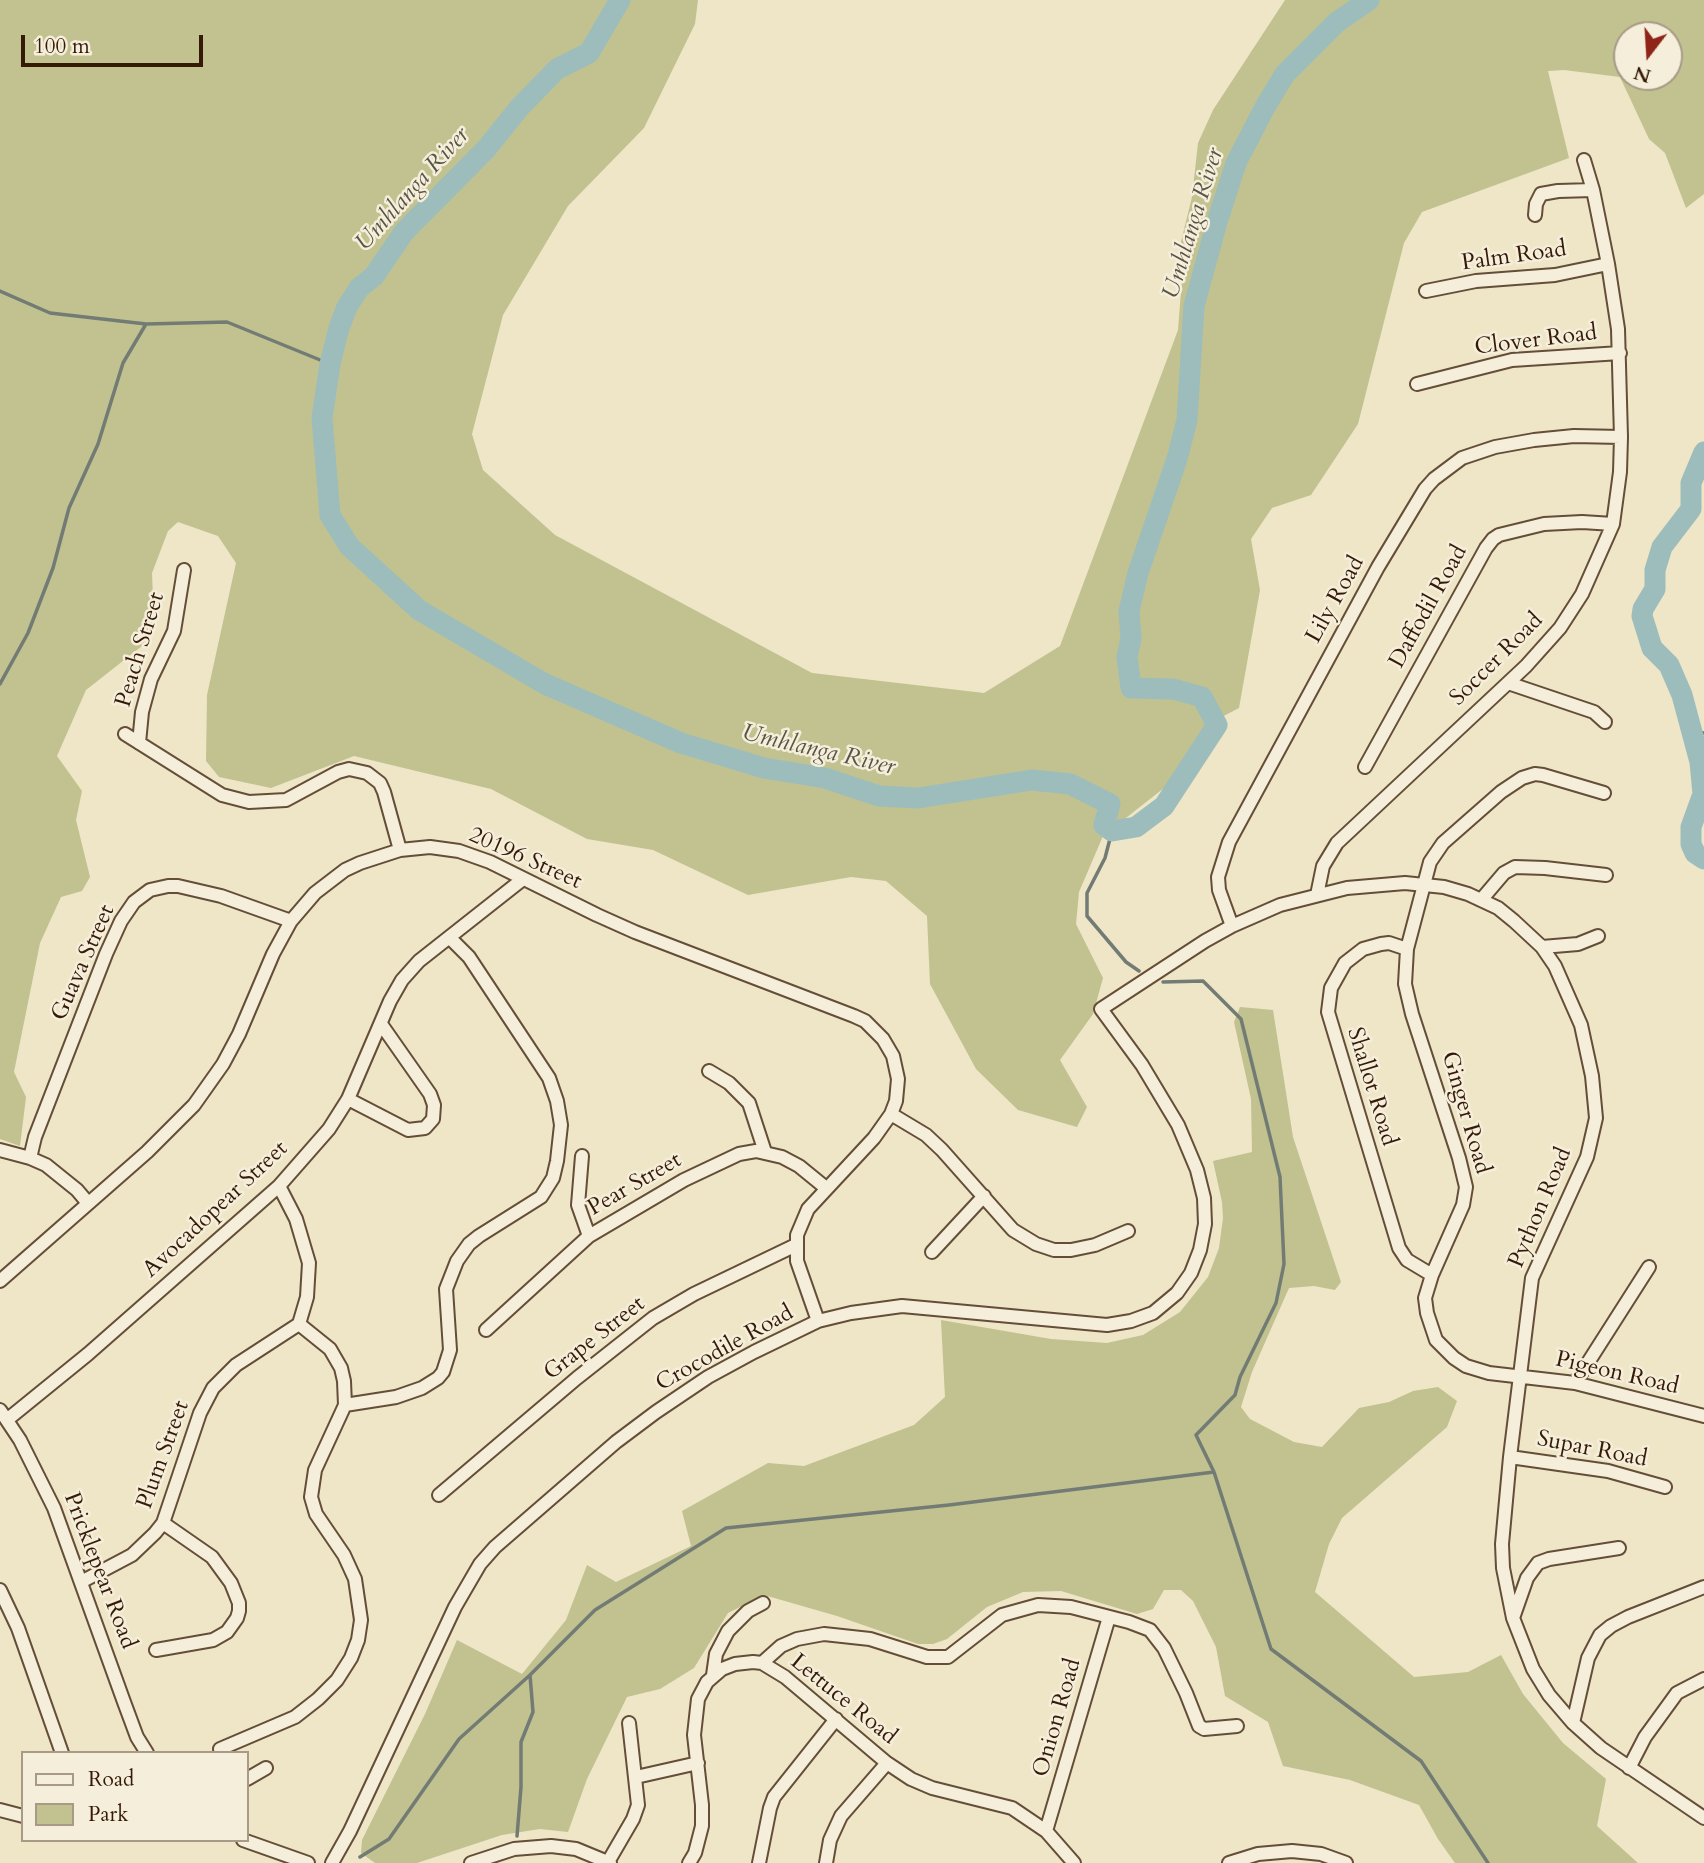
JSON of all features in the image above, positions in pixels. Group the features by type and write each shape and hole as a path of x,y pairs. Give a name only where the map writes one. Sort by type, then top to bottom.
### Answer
{"street":[{"name":"Soccer Road","path":"1317,895 1323,866 1337,843 1542,650 1560,628 1582,594 1613,524 1620,472 1620,353 1608,264 1584,160"},
{"path":"1535,215 1541,194 1593,190"},
{"name":"Palm Road","path":"1426,291 1476,281 1555,275 1608,264"},
{"name":"Clover Road","path":"1417,384 1512,360 1620,353"},
{"name":"Lily Road","path":"1232,926 1219,890 1218,877 1229,842 1378,567 1425,489 1462,458 1495,447 1561,438 1621,437"},
{"name":"Daffodil Road","path":"1365,767 1493,539 1544,524 1613,524"},
{"name":"Peach Street","path":"139,743 147,690 174,631 184,570"},
{"path":"1508,682 1594,712 1605,722"},
{"name":"Peach Street","path":"125,734 222,795 249,802 286,800 338,772 349,769 367,773 380,783 384,792 400,850"},
{"name":"Ginger Road","path":"1520,1376 1489,1373 1466,1366 1436,1340 1429,1321 1425,1298 1432,1275 1463,1205 1466,1187 1460,1158 1407,995 1404,973 1407,949 1430,862 1443,843 1501,792 1522,778 1535,774 1604,793"},
{"name":"20196 Street","path":"0,1280 178,1122 207,1087 239,1034 273,954 291,921 314,893 345,870 376,857 400,850 430,848 459,851 490,862 635,932 864,1021 889,1046 897,1067 898,1091 891,1114 874,1138 826,1188 801,1222 796,1245"},
{"path":"1481,900 1504,873 1515,867 1606,874"},
{"name":"Avocadopear Street","path":"4,1414 88,1354 279,1186 329,1129 348,1099 402,980 419,961 523,879"},
{"name":"Python Road","path":"1101,1009 1232,926 1280,905 1378,884 1423,883 1481,900 1498,908 1542,947 1564,984 1581,1025 1592,1076 1596,1118 1587,1157 1532,1278 1510,1457 1502,1544 1503,1568 1513,1618 1533,1669 1549,1695 1573,1723 1601,1748 1704,1818"},
{"name":"Guava Street","path":"30,1158 43,1117 106,954 121,921 134,902 150,890 178,886 221,896 291,921"},
{"path":"1542,947 1578,944 1598,936"},
{"path":"345,1405 396,1398 439,1378 450,1350 446,1289 457,1261 469,1244 479,1236 541,1197 553,1178 557,1161 561,1125 549,1078 469,957 450,938"},
{"name":"Shallot Road","path":"1407,949 1389,943 1371,946 1345,963 1331,988 1328,1012 1399,1248 1407,1260 1432,1275"},
{"name":"Crocodile Road","path":"332,1863 350,1831 455,1607 480,1564 495,1547 656,1412 708,1377 818,1321 873,1309 902,1306 1107,1325 1131,1321 1153,1313 1177,1293 1191,1272 1200,1250 1205,1224 1204,1198 1197,1170 1178,1125 1142,1065 1101,1009"},
{"path":"348,1099 408,1130 425,1128 433,1119 434,1105 430,1094 381,1024"},
{"path":"709,1071 729,1083 749,1103 765,1152 799,1166 826,1188"},
{"path":"891,1114 926,1135 1019,1234 1036,1244 1054,1250 1071,1250 1095,1245 1128,1231"},
{"path":"0,1150 30,1158 62,1176 88,1203"},
{"name":"Pear Street","path":"486,1330 589,1236 706,1167 738,1154 765,1152"},
{"path":"582,1156 578,1205 589,1236"},
{"path":"220,1749 295,1717 318,1699 337,1680 351,1658 358,1640 361,1620 355,1578 344,1555 316,1514 311,1497 315,1470 345,1405 344,1381 336,1357 319,1338 299,1324 307,1297 309,1262 296,1219 279,1186"},
{"path":"932,1252 984,1196"},
{"path":"796,1245 800,1272 818,1321"},
{"name":"Grape Street","path":"439,1495 577,1378 653,1318 694,1294 796,1245"},
{"path":"1575,1383 1649,1267"},
{"name":"Plum Street","path":"81,1582 132,1555 163,1523 200,1413 214,1388 236,1365 299,1324"},
{"name":"Pigeon Road","path":"1520,1376 1575,1383 1704,1416"},
{"name":"Pricklepear Road","path":"4,1414 54,1508 137,1737 146,1751"},
{"name":"Supar Road","path":"1510,1457 1560,1462 1608,1471 1665,1488"},
{"path":"156,1650 213,1640 228,1632 239,1611 239,1603 231,1583 212,1557 163,1523"},
{"path":"1513,1618 1527,1578 1538,1563 1619,1548"},
{"path":"1573,1723 1588,1658 1600,1636 1611,1626 1704,1587"},
{"path":"0,1590 18,1628 61,1751"},
{"path":"689,1863 695,1853 702,1826 694,1735 695,1709 702,1688 713,1675 716,1654 728,1631 748,1611 763,1603"},
{"path":"762,1664 780,1646 797,1639 824,1634 870,1640 940,1659 954,1654 1002,1615 1038,1605 1071,1607 1142,1626 1157,1637 1186,1693 1199,1726 1204,1729 1237,1726"},
{"name":"Onion Road","path":"1046,1831 1109,1617"},
{"name":"Lettuce Road","path":"713,1675 735,1664 762,1664 785,1677 887,1763 919,1784 1012,1808 1046,1831 1074,1863"},
{"path":"1629,1768 1645,1737 1677,1693 1704,1679"},
{"path":"759,1863 774,1797 836,1719"},
{"path":"471,1863 514,1849 541,1846 576,1849 609,1863 636,1811 639,1797 629,1723"},
{"path":"636,1777 698,1763"},
{"path":"826,1863 830,1840 841,1816 887,1763"},
{"path":"248,1778 266,1768"},
{"path":"0,1810 21,1815"},
{"path":"248,1842 308,1863"},
{"path":"1229,1863 1258,1854 1292,1850 1321,1854 1346,1863"}],"green space":[{"path":"0,0 698,0 695,24 644,128 568,206 503,315 472,434 483,470 555,535 812,673 984,693 1060,646 1178,330 1182,279 1178,254 1192,197 1198,143 1213,110 1285,0 1704,0 1704,194 1686,208 1665,153 1649,139 1627,91 1683,91 1683,21 1613,21 1613,76 1564,70 1548,71 1569,158 1422,212 1404,243 1358,424 1311,495 1272,508 1251,539 1260,590 1239,708 1212,722 1164,788 1103,836 1079,892 1076,924 1103,978 1093,1014 1060,1060 1087,1107 1077,1127 1018,1110 976,1069 930,984 927,916 886,881 851,877 748,895 653,850 587,839 491,789 354,756 271,788 219,777 206,761 207,695 236,563 218,536 178,522 168,531 152,573 154,624 142,646 86,690 57,756 82,791 76,820 90,877 82,891 61,897 40,943 14,1072 26,1097 20,1146 0,1139"},
{"path":"1240,1007 1273,1010 1293,1137 1341,1282 1335,1290 1314,1286 1289,1288 1252,1372 1241,1407 1250,1419 1294,1442 1322,1447 1359,1408 1389,1402 1413,1391 1438,1387 1457,1401 1447,1427 1342,1518 1329,1544 1315,1592 1414,1677 1468,1672 1501,1655 1523,1694 1563,1743 1606,1779 1597,1826 1638,1863 1455,1863 1419,1805 1350,1780 1283,1766 1268,1722 1225,1696 1216,1647 1193,1601 1181,1590 1164,1590 1153,1609 1137,1614 1061,1591 1023,1592 987,1607 947,1639 933,1644 918,1644 837,1616 764,1595 728,1613 694,1668 660,1689 627,1697 587,1779 568,1832 540,1829 502,1835 417,1863 375,1863 361,1853 362,1840 425,1714 457,1640 522,1674 566,1620 587,1565 616,1582 691,1546 682,1511 768,1463 804,1466 914,1425 945,1397 941,1320 1051,1339 1107,1343 1143,1335 1180,1312 1208,1277 1219,1248 1222,1202 1213,1161 1252,1152 1251,1099 1234,1022"}],"waterway":[{"name":"Umhlanga River","path":"620,0 589,53 557,69 519,108 487,148 404,232 374,276 359,288 347,307 330,364 322,418 330,515 349,546 419,610 545,684 681,743 764,768 825,778 879,796 918,798 1032,780 1070,784 1110,804 1104,825 1112,831 1136,827 1164,806 1217,725 1202,697 1173,689 1131,688 1127,657 1131,639 1129,611 1138,573 1177,459 1187,420 1194,306 1217,222 1236,163 1285,74 1337,22 1369,0"},
{"path":"0,291 50,313 146,324 227,322 330,364"},
{"path":"0,684 28,633 53,568 69,508 98,444 123,363 146,324"},
{"name":"Umhlanga River","path":"1704,452 1691,483 1691,509 1662,547 1655,570 1655,589 1643,609 1642,616 1652,648 1669,665 1682,695 1700,762 1703,794 1691,827 1691,844 1695,853 1704,859"},
{"path":"1689,730 1704,733"},
{"path":"1112,831 1105,858 1087,893 1087,916 1126,962 1139,971"},
{"path":"1163,982 1203,981 1241,1019 1280,1177 1284,1264 1276,1303 1240,1377 1235,1395 1196,1435 1214,1472 1271,1649 1421,1761 1488,1863"},
{"path":"360,1857 389,1839 459,1739 530,1675 595,1610 726,1528 949,1505 1214,1472"},
{"path":"517,1836 521,1742 533,1712 530,1675"}]}
